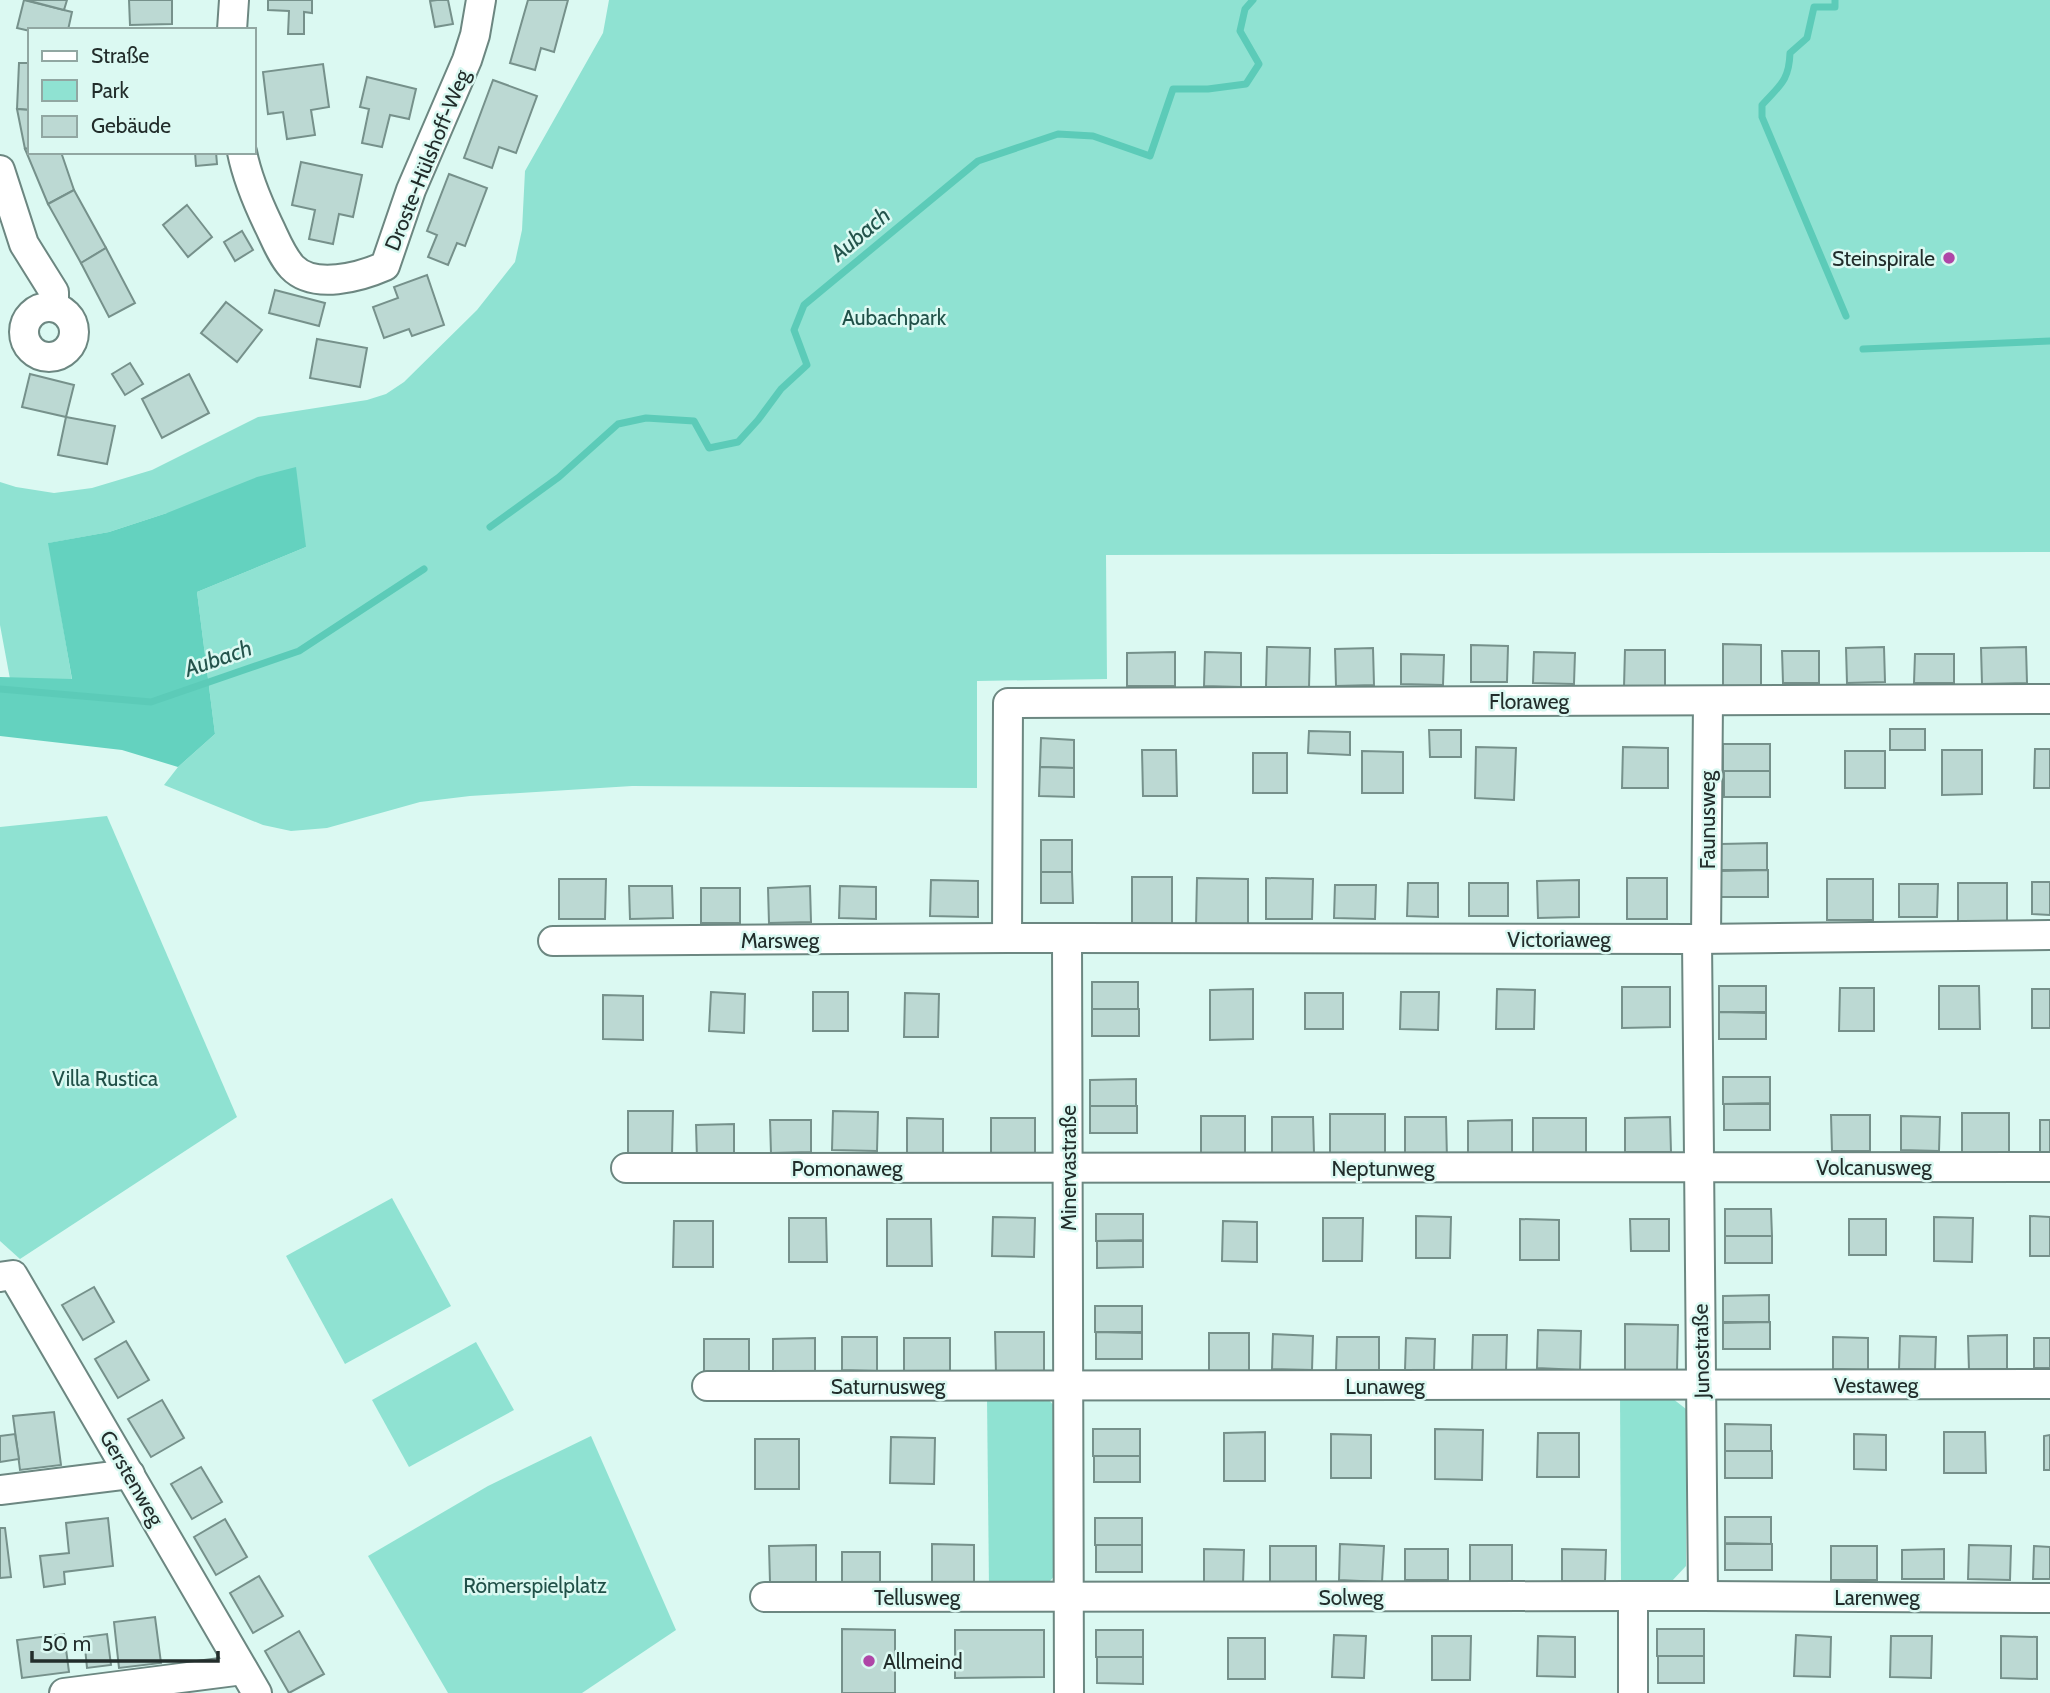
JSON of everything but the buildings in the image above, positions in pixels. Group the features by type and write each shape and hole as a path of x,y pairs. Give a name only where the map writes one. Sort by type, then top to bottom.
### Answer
{"street":[{"path":"232,28 234,0"},
{"name":"Droste-Hülshoff-Weg","path":"244,154 257,202 284,256 294,269 304,275 342,279 365,275 385,266 411,190 467,60 475,35 481,0"},
{"path":"0,170 24,244 54,292 54,307"},
{"name":"Floraweg","path":"1007,938 1008,703 2050,699"},
{"name":"Faunusweg","path":"1701,939 1708,701"},
{"name":"Victoriaweg","path":"1067,939 1701,939 2050,935"},
{"path":"1007,938 1067,939"},
{"name":"Marsweg","path":"554,941 1007,938"},
{"name":"Minervastraße","path":"1067,939 1069,1693"},
{"name":"Junostraße","path":"1701,939 1698,1168 1703,1596"},
{"name":"Pomonaweg","path":"626,1168 1068,1167"},
{"name":"Neptunweg","path":"1068,1167 1698,1168"},
{"name":"Volcanusweg","path":"1698,1168 2050,1167"},
{"name":"Gerstenweg","path":"0,1277 13,1275 250,1681"},
{"name":"Vestaweg","path":"1702,1386 2050,1384"},
{"name":"Saturnusweg","path":"706,1386 1069,1386"},
{"name":"Lunaweg","path":"1069,1386 1702,1386"},
{"path":"0,1490 130,1474"},
{"path":"1633,1693 1633,1596 1703,1596"},
{"name":"Solweg","path":"1069,1597 1633,1596"},
{"name":"Larenweg","path":"1703,1596 2050,1598"},
{"name":"Tellusweg","path":"765,1597 1069,1597"},
{"path":"64,1693 250,1681"}],"green space":[{"name":"Aubachpark","path":"609,0 2050,0 2050,552 1106,555 1107,679 977,681 977,788 632,786 470,796 420,802 327,828 291,831 263,825 164,785 178,767 215,734 197,592 306,547 167,513 109,532 49,543 72,680 10,679 0,625 0,482 54,493 92,488 152,470 258,417 367,400 386,394 404,382 477,310 515,262 522,230 525,171 603,33"},
{"path":"296,467 306,547 197,592 215,734 178,767 122,750 0,736 0,677 72,679 48,543 109,532 167,513 257,477"},
{"name":"Villa Rustica","path":"107,816 237,1117 20,1259 0,1241 0,827"},
{"path":"392,1198 451,1306 345,1364 286,1256"},
{"path":"476,1342 514,1410 409,1467 372,1400"},
{"path":"1620,1395 1668,1395 1686,1409 1686,1566 1671,1582 1621,1582"},
{"path":"1046,1397 1057,1409 1055,1575 1046,1586 989,1587 987,1398"},
{"name":"Römerspielplatz","path":"591,1436 676,1630 582,1693 448,1693 368,1556 488,1486"}],"waterway":[{"name":"Aubach","path":"490,527 559,477 618,424 646,418 694,421 709,448 738,442 781,389 807,365 794,330 804,305 978,161 1058,134 1093,136 1150,156 1173,89 1208,89 1246,84 1259,64 1240,31 1245,9 1253,0"},
{"path":"1835,0 1835,7 1814,7 1807,38 1790,53 1788,70 1779,87 1762,105 1762,117 1846,316"},
{"path":"1863,349 2050,341"},
{"name":"Aubach","path":"0,689 151,702 299,651 424,569"}],"place":[{"name":"Steinspirale","path":"1949,258"},
{"name":"Allmeind","path":"869,1661"}]}
